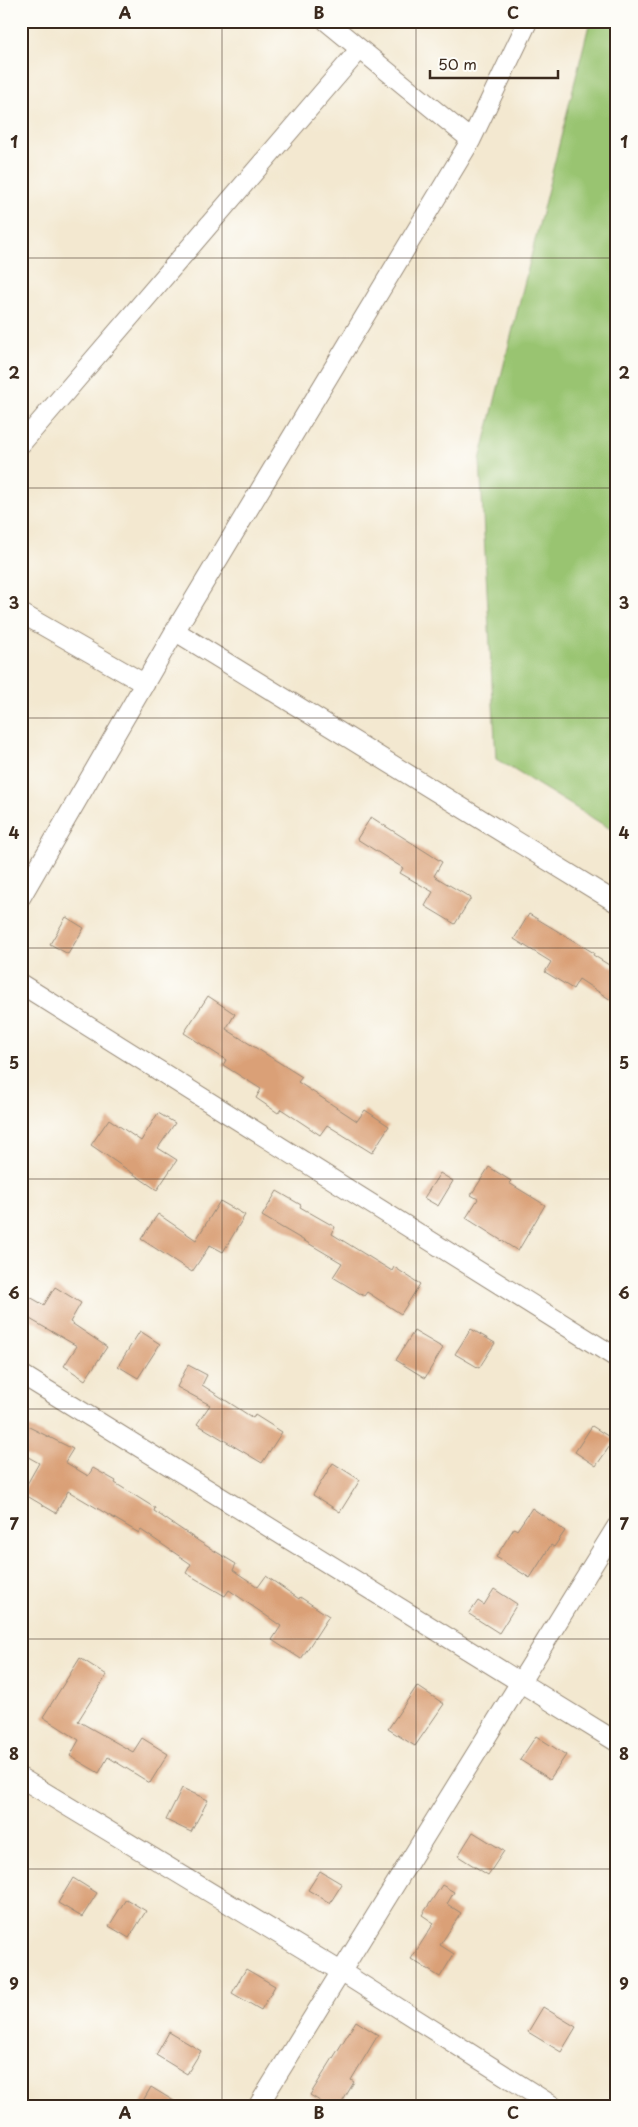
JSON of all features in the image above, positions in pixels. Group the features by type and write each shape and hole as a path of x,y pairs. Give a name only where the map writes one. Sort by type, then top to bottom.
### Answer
{"street":[{"path":"326,21 471,140"},
{"path":"21,897 175,631 471,140 528,21"},
{"path":"21,444 360,50"},
{"path":"21,612 145,684"},
{"path":"175,631 617,902"},
{"path":"21,984 617,1358"},
{"path":"21,1374 617,1742"},
{"path":"258,2106 617,1526"},
{"path":"21,1778 340,1971 553,2106"}],"green space":[{"path":"590,21 617,21 617,833 496,759 480,460"}],"building":[{"path":"371,817 442,862 434,876 471,898 455,924 425,906 433,892 400,873 403,868 357,839"},
{"path":"529,914 594,953 593,955 617,970 617,991 611,1000 579,979 573,989 545,972 551,962 514,939"},
{"path":"66,917 84,928 68,954 50,944"},
{"path":"208,996 235,1014 226,1029 302,1077 298,1082 357,1121 365,1110 389,1126 372,1153 327,1125 320,1135 281,1109 278,1113 256,1098 261,1089 223,1065 226,1060 184,1033"},
{"path":"158,1113 175,1123 158,1148 177,1160 157,1190 91,1145 109,1119 141,1141"},
{"path":"489,1167 511,1181 509,1183 545,1205 518,1251 466,1218 478,1199 471,1195"},
{"path":"440,1173 453,1181 438,1206 424,1198"},
{"path":"277,1191 335,1227 332,1234 392,1271 394,1267 420,1284 401,1314 367,1292 364,1296 333,1277 342,1263 262,1216"},
{"path":"220,1201 245,1215 223,1252 210,1245 192,1272 141,1239 158,1214 196,1240"},
{"path":"55,1287 81,1303 70,1322 107,1347 85,1380 64,1366 77,1346 21,1314 21,1292 44,1305"},
{"path":"471,1329 495,1343 479,1368 455,1354"},
{"path":"140,1331 160,1344 138,1378 118,1366"},
{"path":"414,1331 443,1348 425,1378 396,1360"},
{"path":"188,1365 207,1375 202,1385 253,1418 255,1415 282,1432 262,1463 197,1424 210,1405 177,1387"},
{"path":"21,1423 73,1449 65,1462 88,1476 93,1468 116,1481 115,1483 155,1508 154,1511 236,1564 233,1570 258,1587 266,1576 299,1599 300,1597 329,1616 301,1659 272,1640 281,1626 229,1590 225,1596 186,1573 191,1564 141,1530 139,1533 68,1491 56,1513 22,1493 39,1463 21,1453"},
{"path":"592,1426 614,1440 596,1466 575,1452"},
{"path":"333,1463 360,1480 340,1512 313,1495"},
{"path":"532,1508 565,1531 554,1547 551,1545 530,1578 496,1557 514,1528 517,1530"},
{"path":"494,1589 517,1604 499,1633 469,1614 478,1601 484,1605"},
{"path":"80,1658 107,1675 78,1721 133,1752 142,1738 168,1754 150,1783 108,1757 99,1773 70,1756 79,1740 43,1717"},
{"path":"417,1686 444,1704 415,1746 388,1729"},
{"path":"536,1736 566,1755 550,1779 520,1760"},
{"path":"182,1788 208,1800 191,1832 166,1820"},
{"path":"473,1832 504,1851 488,1875 458,1856"},
{"path":"320,1871 342,1884 330,1903 308,1890"},
{"path":"73,1878 97,1893 82,1917 58,1903"},
{"path":"442,1885 454,1892 447,1904 461,1913 440,1945 454,1954 440,1977 411,1959 434,1923 422,1915"},
{"path":"126,1899 146,1911 129,1938 109,1926"},
{"path":"246,1969 275,1986 261,2010 232,1993"},
{"path":"543,2007 576,2027 561,2052 528,2032"},
{"path":"356,2021 378,2035 351,2080 354,2082 340,2106 328,2106 310,2095"},
{"path":"169,2032 201,2051 187,2074 156,2055"},
{"path":"151,2087 182,2106 140,2106"}]}
